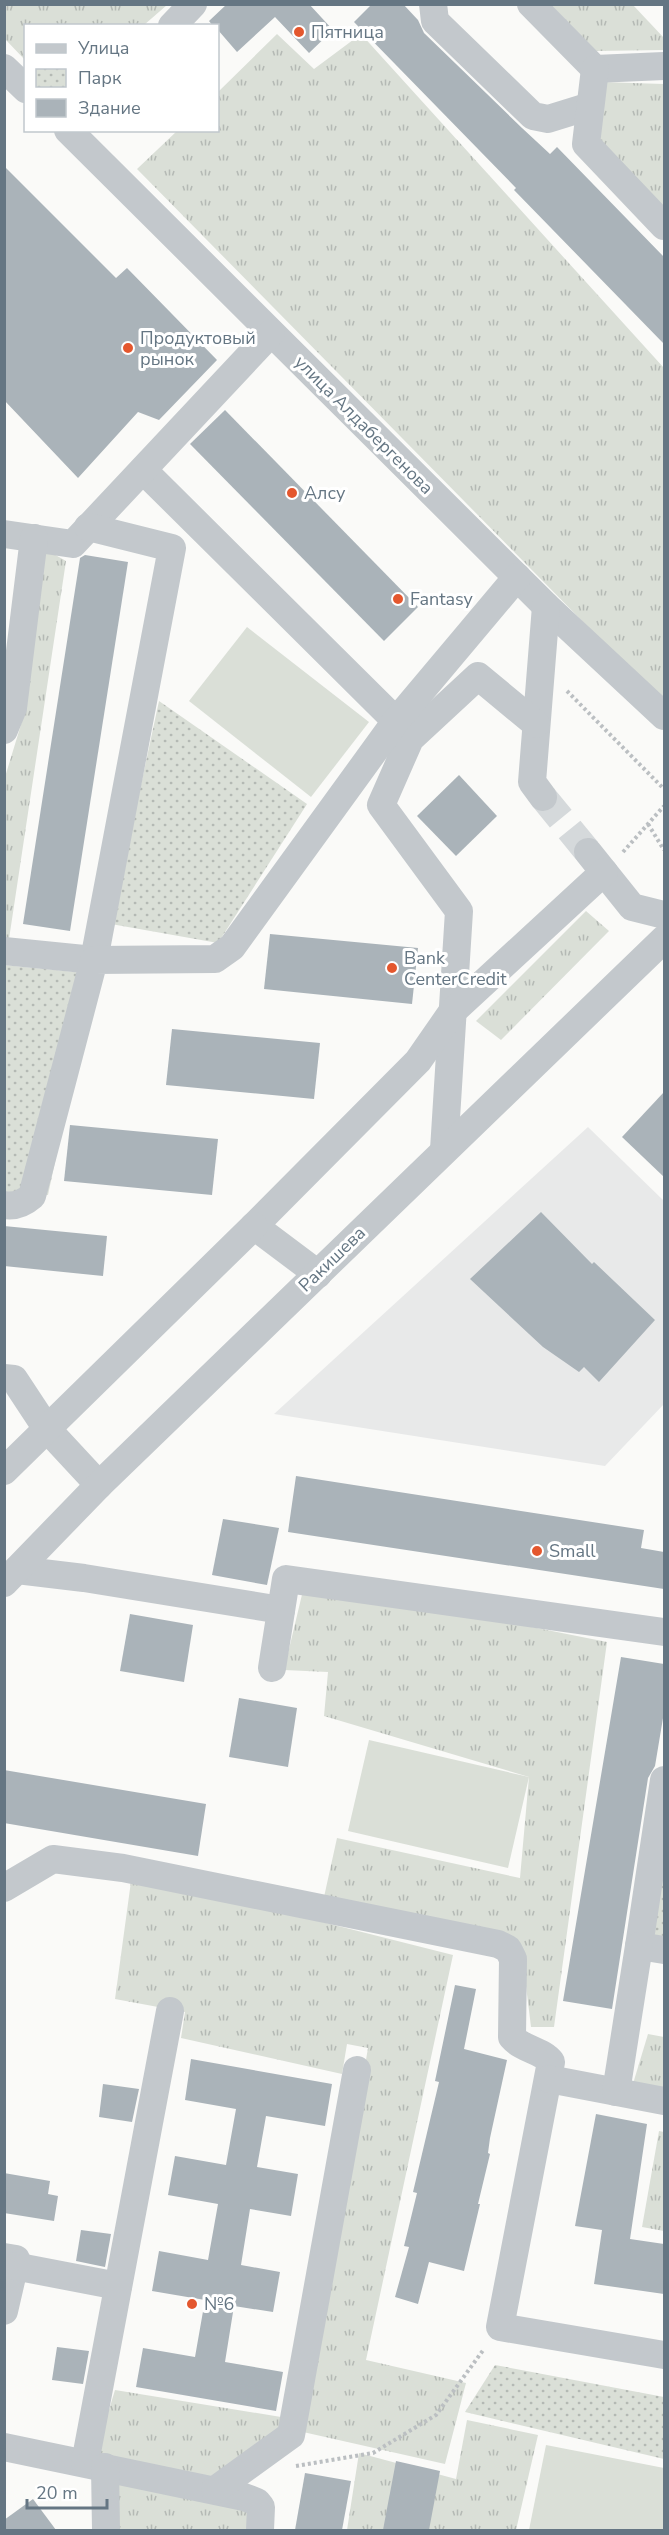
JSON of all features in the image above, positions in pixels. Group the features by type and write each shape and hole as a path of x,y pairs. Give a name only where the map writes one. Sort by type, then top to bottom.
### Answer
{"street":[{"path":"174,24 193,4"},
{"path":"433,4 435,21 532,116 548,119 590,106"},
{"path":"531,4 595,69 664,66"},
{"path":"4,68 24,86"},
{"path":"595,69 586,144 664,226"},
{"name":"улица Алдабергенова","path":"70,132 546,606 664,716"},
{"path":"4,534 73,544 272,333"},
{"path":"142,470 396,721"},
{"path":"4,1206 26,1202 32,1196 94,960 172,548 88,527"},
{"path":"4,730 13,708 34,538"},
{"path":"4,951 94,960 215,959 232,947 396,721 517,577"},
{"path":"543,797 532,782 546,606"},
{"path":"444,1150 459,911 381,805 410,739 478,675 537,724"},
{"path":"4,1471 254,1226 418,1061 453,1012 596,862 632,907 664,915"},
{"name":"Ракишева","path":"11,1577 99,1485 664,939"},
{"path":"254,1226 318,1274"},
{"path":"4,1378 14,1379 47,1429 99,1485"},
{"path":"11,1577 84,1578 281,1610"},
{"path":"272,1668 286,1579 664,1632"},
{"path":"616,2092 652,1948 664,1780"},
{"path":"4,1888 53,1859 123,1868 498,1944 508,1949 513,1959 512,2037 518,2044 546,2056 551,2062 500,2327 664,2355"},
{"path":"101,2527 95,2465 118,2286 170,2011"},
{"path":"215,2490 291,2435 357,2070"},
{"path":"549,2079 664,2101"},
{"path":"4,2311 9,2262 118,2286"},
{"path":"4,2446 215,2490 257,2502 261,2507 260,2530"}],"path":[{"path":"541,665 664,789"},
{"path":"596,862 648,824 664,806"},
{"path":"648,824 664,850"},
{"path":"289,2469 373,2452 436,2415 500,2327"}],"shaded area":[{"path":"588,1127 664,1201 664,1404 605,1466 274,1414"}],"green space":[{"path":"5,4 167,5 145,24 24,24 24,59 5,39"},
{"path":"551,5 633,5 664,38 664,50 596,51"},
{"path":"277,34 314,69 361,34 664,368 664,704 137,169 176,132 219,132 219,91"},
{"path":"601,82 664,84 664,215 598,147"},
{"path":"45,549 66,561 9,939 5,938 5,777 23,718"},
{"path":"247,627 369,722 311,797 189,701"},
{"path":"159,701 307,804 218,943 111,924"},
{"path":"586,911 609,931 501,1040 476,1021"},
{"path":"4,965 95,974 48,1195 5,1192"},
{"path":"305,1582 607,1642 554,2027 531,2027 521,1945 324,1897 337,1838 520,1878 529,1777 324,1716 328,1672 284,1670"},
{"path":"369,1740 529,1777 508,1868 348,1831"},
{"path":"664,1835 664,1944 648,1941"},
{"path":"132,1874 453,1955 366,2360 466,2383 445,2464 303,2432 368,2048 347,2044 342,2074 181,2038 185,2012 115,1999"},
{"path":"648,2034 664,2037 664,2092 632,2087"},
{"path":"659,2131 664,2132 664,2231 642,2227"},
{"path":"495,2365 664,2397 664,2459 465,2412"},
{"path":"115,2390 281,2417 279,2433 212,2481 95,2456"},
{"path":"467,2420 538,2435 516,2530 347,2530 359,2453 456,2479"},
{"path":"546,2445 664,2468 664,2530 529,2530"},
{"path":"117,2483 257,2508 254,2530 116,2530"}],"building":[{"path":"227,4 309,4 333,30 309,53 275,17 237,52 219,31 219,24 211,24 209,21"},
{"path":"372,4 403,4 418,20 424,33 522,128 550,154 557,147 664,257 664,344 354,22"},
{"path":"4,166 116,278 127,268 217,360 159,420 138,412 78,478 4,400"},
{"path":"225,410 418,607 384,641 190,444"},
{"path":"85,555 128,562 70,931 23,924 80,558"},
{"path":"459,775 497,816 456,856 417,816"},
{"path":"270,934 418,948 412,1004 264,989"},
{"path":"172,1029 320,1043 314,1099 166,1085"},
{"path":"664,1092 664,1177 622,1137"},
{"path":"70,1125 218,1139 212,1195 64,1181"},
{"path":"541,1212 592,1264 594,1262 655,1320 599,1382 584,1367 579,1372 543,1347 470,1279"},
{"path":"4,1226 107,1236 103,1276 4,1266"},
{"path":"296,1476 644,1530 641,1548 664,1552 664,1589 288,1532"},
{"path":"223,1519 279,1528 267,1585 212,1575"},
{"path":"130,1614 193,1625 184,1682 120,1671"},
{"path":"621,1657 664,1664 664,1712 655,1766 648,1778 612,2009 563,2001"},
{"path":"239,1698 297,1708 288,1767 229,1757"},
{"path":"4,1770 206,1804 198,1856 4,1823"},
{"path":"455,1985 476,1989 464,2049 507,2060 490,2138 488,2153 490,2154 478,2204 480,2204 464,2271 429,2262 418,2304 395,2297 409,2247 404,2246 417,2193 413,2192 439,2082 435,2081"},
{"path":"191,2059 332,2084 325,2126 266,2116 257,2167 298,2174 291,2216 250,2209 241,2265 280,2272 273,2312 234,2306 225,2362 283,2372 276,2411 136,2387 143,2348 195,2357 205,2300 152,2291 159,2251 208,2260 218,2204 168,2195 175,2156 226,2165 236,2109 185,2100"},
{"path":"103,2084 139,2089 132,2122 99,2117"},
{"path":"596,2114 647,2124 630,2239 664,2244 664,2294 594,2284 602,2230 575,2226"},
{"path":"4,2173 50,2181 48,2194 58,2196 54,2221 4,2213"},
{"path":"81,2230 111,2234 105,2267 76,2261"},
{"path":"57,2347 89,2351 83,2384 52,2380"},
{"path":"396,2461 440,2471 429,2530 383,2530"},
{"path":"305,2473 351,2481 342,2530 295,2530"},
{"path":"33,2499 56,2530 4,2530 4,2520"}],"tunnel":[{"path":"543,797 588,852"}],"place":[{"name":"Пятница","path":"299,32"},
{"name":"Продуктовый рынок","path":"128,348"},
{"name":"Алсу","path":"292,493"},
{"name":"Fantasy","path":"398,599"},
{"name":"Bank CenterCredit","path":"392,968"},
{"name":"Small","path":"537,1551"},
{"name":"№6","path":"192,2304"}]}
